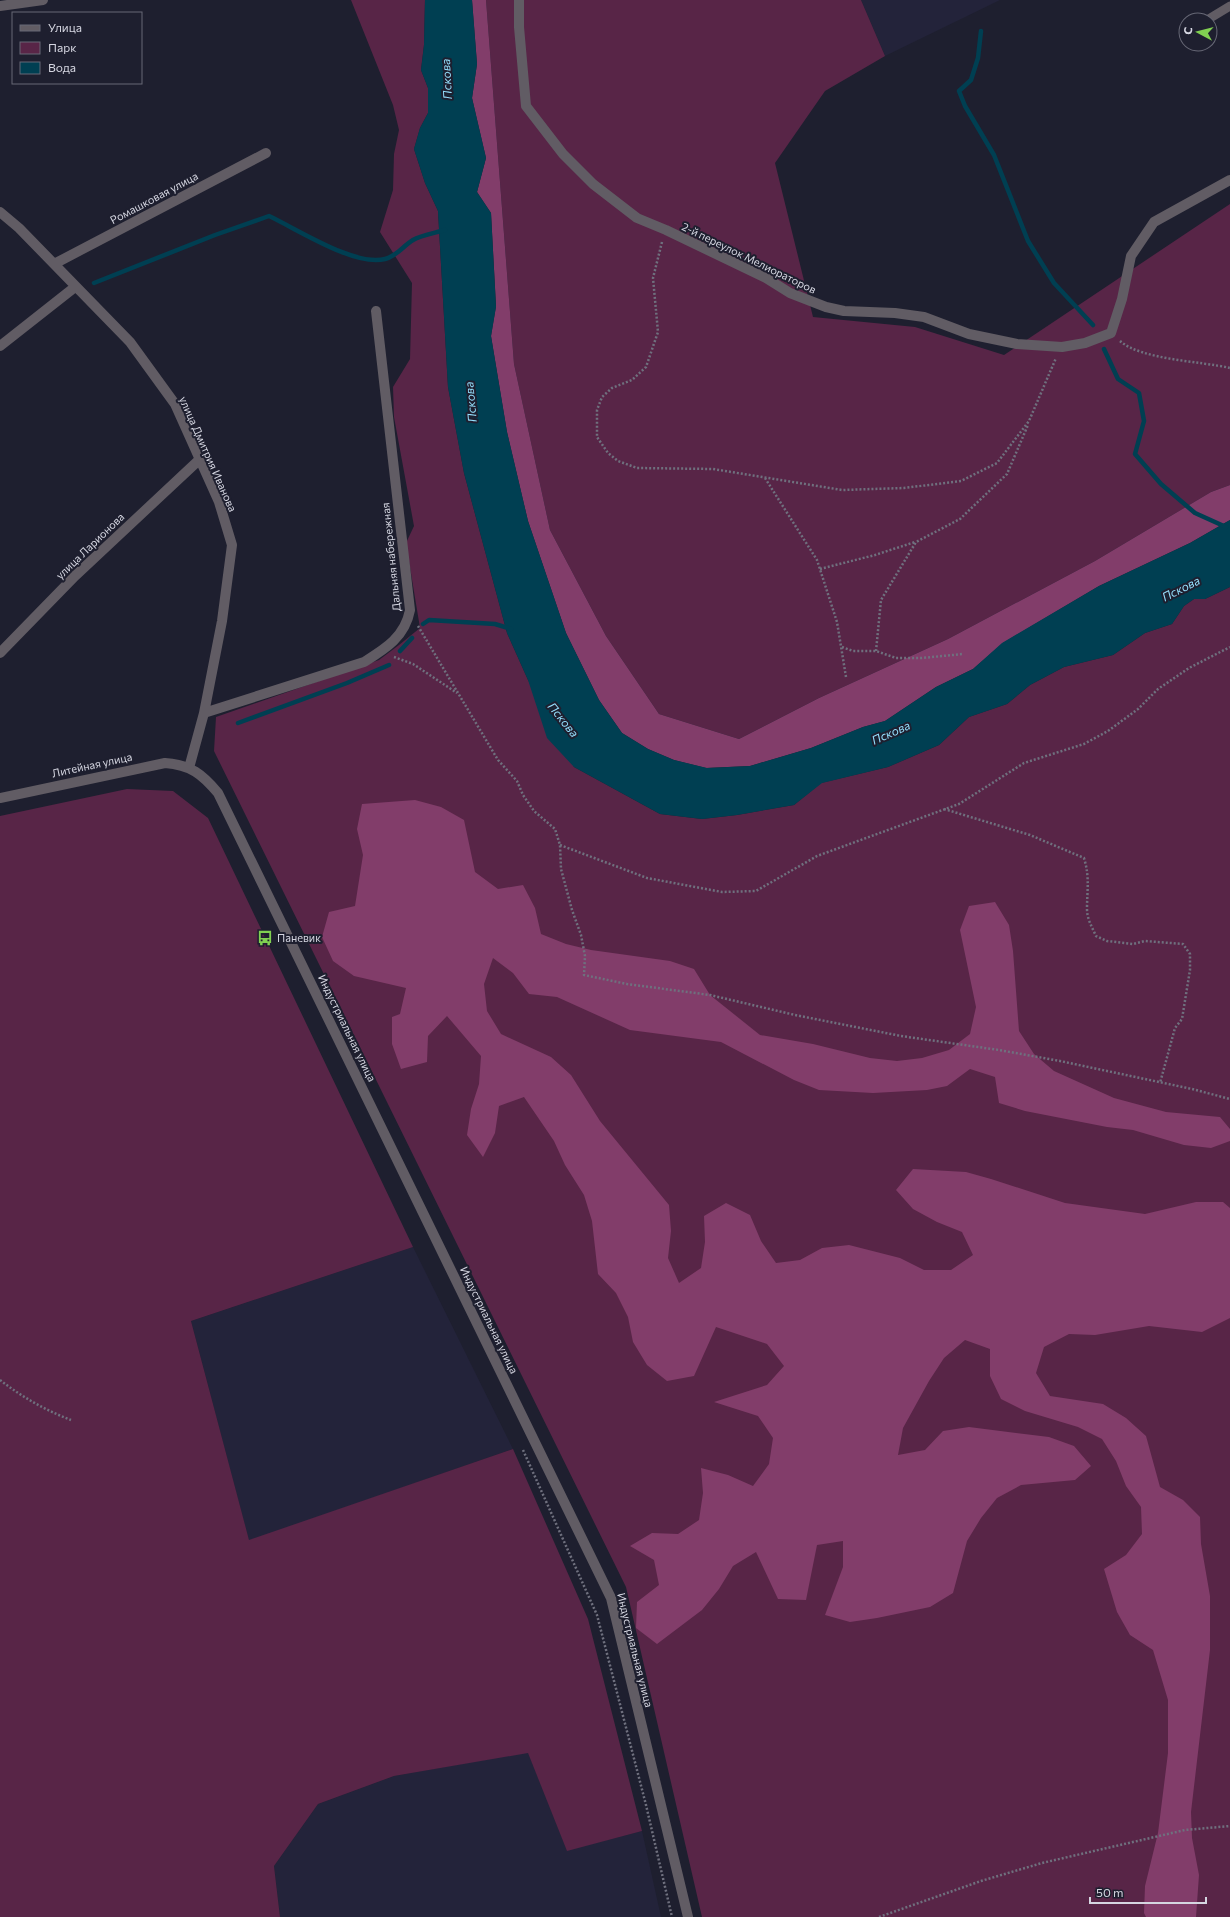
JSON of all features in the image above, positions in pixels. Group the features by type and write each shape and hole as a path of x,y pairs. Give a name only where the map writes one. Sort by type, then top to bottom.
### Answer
{"street":[{"path":"0,6 43,0"},
{"name":"2-й переулок Мелиораторов","path":"519,0 519,27 526,106 563,154 593,184 637,218 666,230 766,278 790,293 826,308 844,311 895,313 924,317 969,334 1017,344 1062,347 1086,343 1111,333"},
{"name":"Ромашковая улица","path":"54,264 266,152"},
{"path":"1111,333 1122,300 1131,256 1154,222 1230,180"},
{"name":"улица Дмитрия Иванова","path":"0,212 19,228 130,342 175,404 218,502 232,545 222,621 204,713 188,768"},
{"path":"0,346 75,287"},
{"name":"Дальняя набережная","path":"204,713 364,662 387,648 401,634 408,620 410,610 376,311"},
{"name":"улица Ларионова","path":"0,653 76,576 199,460"},
{"name":"Литейная улица","path":"0,798 155,764 174,764 188,768"},
{"name":"Индустриальная улица","path":"188,768 203,776 218,793 611,1598 688,1917"}],"lane":[{"path":"1218,14 1230,6"}],"path":[{"path":"666,230 653,278 658,332 646,367 632,380 612,388 602,397 597,410 598,437 608,453 618,461 637,468 713,469 842,490 904,488 961,481 997,463 1029,421"},
{"path":"1111,333 1127,347 1149,354 1230,368"},
{"path":"820,569 875,555 916,542 960,519 1007,474 1062,347"},
{"path":"765,478 816,560 820,569 837,622 846,677"},
{"path":"876,651 881,600 916,542"},
{"path":"410,610 498,760 517,781 523,796 534,811 555,829 560,845 560,858 572,910 581,935 585,956 584,975 627,984 710,996 893,1035 1030,1055 1192,1089 1230,1099"},
{"path":"842,647 853,651 876,651 896,658 922,658 963,654"},
{"path":"560,845 647,878 722,892 756,891 817,856 959,804 1024,763 1084,744 1108,731 1138,709 1158,689 1189,668 1230,647"},
{"path":"379,653 413,664 459,694"},
{"path":"944,809 1030,834 1084,858 1087,869 1089,892 1087,909 1090,924 1096,936 1107,941 1133,944 1145,941 1182,944 1190,954 1190,970 1182,1018 1175,1028 1160,1083"},
{"path":"0,1380 22,1397 71,1420"},
{"path":"523,1449 597,1615 646,1805 672,1917"},
{"path":"879,1917 981,1881 1042,1863 1178,1832 1230,1826"}],"shaded area":[{"path":"472,0 486,0 514,364 550,530 606,636 659,714 739,739 819,698 948,639 1095,561 1211,492 1230,485 1230,520 1190,543 1099,586 1003,643 973,669 936,687 885,721 863,727 811,748 750,766 706,768 674,760 648,749 622,733 599,700 566,633 528,521 507,432 491,336 496,306 491,213 477,192 486,158 472,98 477,64"},
{"path":"861,0 1000,0 885,56"},
{"path":"415,800 441,807 464,820 475,872 498,889 523,885 535,908 541,934 566,944 591,950 670,961 694,969 710,995 760,1035 813,1044 870,1058 897,1061 922,1058 949,1050 970,1034 976,1007 960,930 969,906 995,902 1009,925 1013,951 1019,1031 1034,1054 1054,1071 1114,1098 1166,1112 1220,1117 1230,1129 1230,1141 1211,1148 1184,1145 1133,1130 1107,1127 1025,1111 999,1103 995,1077 970,1069 947,1086 927,1090 873,1093 819,1090 794,1080 721,1042 630,1030 557,997 529,994 513,973 493,958 484,984 487,1011 501,1034 551,1057 571,1075 600,1121 669,1205 671,1231 668,1258 679,1283 701,1268 705,1242 704,1216 726,1203 750,1215 761,1241 776,1263 800,1260 822,1248 849,1245 900,1258 924,1270 951,1270 973,1255 962,1232 937,1222 913,1209 896,1190 913,1169 966,1172 1065,1203 1145,1214 1196,1202 1223,1202 1230,1208 1230,1318 1202,1332 1149,1326 1095,1335 1069,1334 1044,1347 1036,1373 1050,1396 1103,1404 1126,1418 1146,1436 1160,1487 1183,1500 1200,1517 1201,1544 1210,1596 1210,1650 1191,1812 1192,1838 1199,1875 1196,1917 1146,1917 1144,1913 1145,1886 1158,1833 1168,1753 1168,1700 1153,1650 1130,1635 1117,1612 1104,1569 1126,1555 1142,1534 1141,1507 1126,1486 1116,1461 1102,1439 1078,1427 1025,1411 1001,1399 990,1376 990,1349 965,1340 944,1358 929,1381 903,1428 898,1455 925,1450 943,1431 969,1427 1049,1437 1074,1446 1091,1466 1075,1480 1021,1485 997,1498 981,1518 967,1541 953,1593 930,1607 877,1618 850,1622 825,1615 843,1567 843,1541 817,1545 806,1600 778,1599 756,1552 733,1566 719,1589 702,1610 657,1644 636,1628 637,1602 659,1585 654,1560 630,1546 652,1533 678,1534 699,1520 703,1493 701,1468 728,1475 753,1486 769,1464 773,1438 758,1416 714,1402 767,1385 784,1366 767,1344 716,1327 694,1376 667,1381 647,1365 633,1342 628,1317 616,1293 598,1274 592,1221 584,1195 565,1165 554,1141 524,1097 499,1106 495,1133 483,1157 467,1135 471,1109 479,1084 481,1056 447,1016 428,1036 427,1062 401,1069 392,1044 392,1017 400,1014 406,988 354,976 333,961 322,937 329,912 355,906 363,855 357,829 362,804"},
{"path":"413,1247 513,1449 249,1541 191,1321"},
{"path":"528,1752 567,1850 642,1831 661,1917 280,1917 274,1866 318,1804 394,1776"}],"green space":[{"path":"351,0 425,0 424,45 421,70 428,88 428,113 420,128 414,149 425,183 438,211 448,387 464,473 507,633 528,680 574,767 660,814 702,819 737,815 794,805 821,783 888,767 939,745 969,717 1007,704 1030,685 1064,667 1113,655 1145,633 1172,624 1184,606 1194,599 1205,599 1230,587 1230,1917 702,1917 626,1587 214,751 216,717 379,660 420,628 406,543 414,526 394,417 393,387 410,359 412,283 380,232 393,190 394,154 399,130 393,105"},
{"path":"486,0 861,0 885,56 825,91 775,163 813,317 915,327 1004,355 1230,204 1230,485 1211,492 1095,561 948,639 819,698 739,739 659,714 606,636 550,530 514,364"},
{"path":"127,789 173,791 208,818 413,1247 191,1321 249,1540 513,1449 588,1619 642,1831 567,1851 528,1753 394,1776 318,1804 274,1866 280,1917 0,1917 0,816"}],"water":[{"name":"Пскова","path":"425,0 472,0 477,64 472,98 486,158 477,192 491,213 496,307 491,336 507,432 528,521 566,633 599,700 622,733 648,749 674,760 707,768 750,766 811,748 863,727 885,721 936,687 973,669 1002,643 1099,586 1190,543 1230,520 1230,587 1205,599 1194,599 1184,606 1172,624 1145,633 1113,655 1064,667 1030,685 1007,704 969,717 939,745 888,767 822,783 794,805 737,815 702,819 660,814 574,767 547,738 528,680 507,633 464,473 448,387 438,211 425,183 414,149 420,128 428,113 428,88 421,70 424,45"}],"waterway":[{"path":"981,31 978,58 971,80 959,91 965,106 994,155 1028,241 1054,283 1093,325"},
{"path":"94,283 215,235 269,216 342,252 373,260 389,258 416,238 445,230"},
{"path":"1104,349 1118,379 1139,393 1144,421 1135,454 1161,484 1195,513 1226,527"},
{"path":"423,624 429,620 495,624 511,629"},
{"path":"400,651 412,638"},
{"path":"238,723 347,683 389,665"}],"place":[{"name":"Паневик","path":"265,938"}]}
